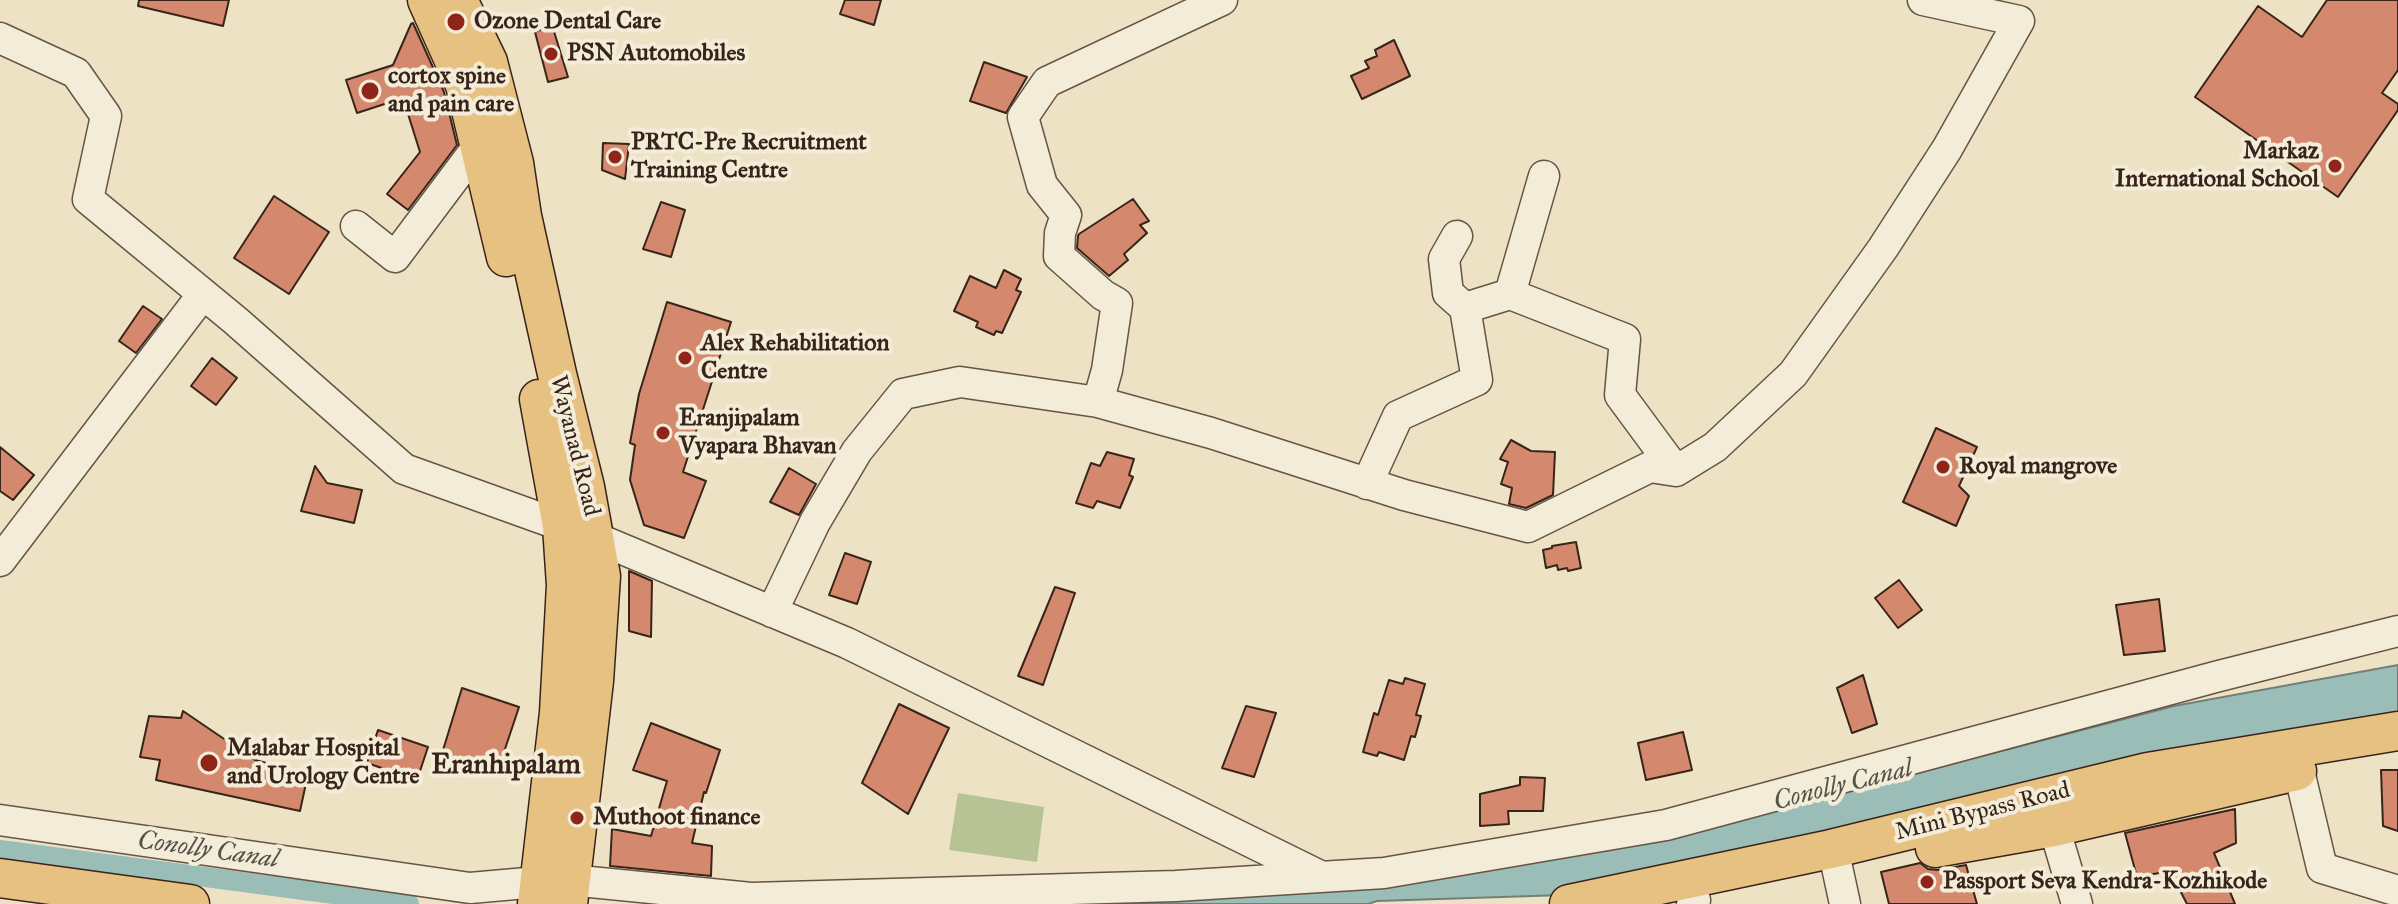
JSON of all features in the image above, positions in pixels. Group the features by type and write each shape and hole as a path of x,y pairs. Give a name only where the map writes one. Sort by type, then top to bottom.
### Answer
{"main road":[{"path":"427,0 465,85 539,397 579,532 566,585 553,892"},
{"name":"Wayanad Road","path":"458,0 488,62 514,163 522,216 553,360 585,487 579,532 601,576 594,681 553,892"},
{"name":"Mini Bypass Road","path":"1569,904 1831,849 2148,772 2398,731"},
{"name":"Mini Bypass Road","path":"1688,903 1837,867 2054,827 2398,750"},
{"path":"0,878 190,904"},
{"path":"0,900 30,904"}],"street":[{"path":"1098,402 1107,370 1117,303 1103,295 1059,256 1060,233 1066,215 1042,185 1023,117 1047,82 1222,0"},
{"path":"772,612 815,522 857,451 903,394 960,382 1098,402 1211,433 1367,484 1528,527 1650,467 1676,471 1715,447 1793,374 1883,248 1947,149 2019,21 1923,0"},
{"path":"0,38 76,73 106,116 88,199 203,294 404,469 579,532 847,643 1322,877"},
{"path":"356,226 395,257 479,145"},
{"path":"1510,294 1544,176"},
{"path":"1367,484 1398,416 1477,380 1465,308 1448,293 1444,259 1457,236"},
{"path":"0,561 203,294"},
{"path":"1465,308 1510,294 1625,339 1620,395 1676,471"},
{"path":"0,820 470,888 553,892 751,898 1144,888 1384,873 1666,825 2219,676 2397,624"},
{"path":"2299,771 2322,868 2398,891"},
{"path":"2054,827 2077,904"},
{"path":"1837,867 1845,904"}],"green space":[{"path":"958,793 1044,807 1037,862 949,850"}],"water":[{"path":"2398,665 2398,712 2167,751 1564,895 1377,901 1368,904 882,904 1694,831 2174,706"}],"building":[{"path":"139,0 229,0 223,26 138,6"},
{"path":"845,0 881,0 874,25 840,14"},
{"name":"Markaz International School","path":"2327,0 2398,0 2398,70 2382,93 2398,104 2398,110 2338,197 2195,97 2258,6 2302,37"},
{"path":"413,23 444,92 457,145 408,210 387,194 420,152 403,98 357,113 346,80 393,65"},
{"name":"PSN Automobiles","path":"552,25 568,77 548,82 535,32"},
{"path":"1394,40 1410,76 1362,99 1351,76 1369,68 1365,61 1377,56 1375,50"},
{"path":"984,62 1027,77 1006,113 970,101"},
{"name":"PRTC-Pre Recruitment Training Centre","path":"603,143 629,144 625,179 602,170"},
{"path":"274,196 329,232 289,294 234,258"},
{"path":"1133,199 1149,221 1140,225 1147,233 1124,254 1128,260 1109,276 1077,248 1078,236"},
{"path":"661,202 685,210 671,257 643,249"},
{"path":"1004,270 1021,279 1016,290 1021,292 1002,333 996,331 994,335 976,327 978,322 954,311 970,276 996,288"},
{"path":"667,302 731,322 683,472 706,481 684,538 644,525 630,480 635,445 630,443 639,394"},
{"path":"143,306 162,319 136,353 119,341"},
{"path":"212,358 237,378 216,405 191,386"},
{"name":"Royal mangrove","path":"1936,428 1977,447 1959,486 1969,496 1956,526 1903,502"},
{"path":"1511,440 1531,451 1555,452 1553,495 1526,508 1509,504 1512,488 1501,484 1508,462 1500,459"},
{"path":"0,447 34,475 13,500 0,491"},
{"path":"1107,452 1134,459 1129,475 1133,477 1120,508 1097,501 1093,508 1076,503 1091,463 1100,466"},
{"path":"315,466 327,483 362,490 354,523 301,511"},
{"path":"789,468 816,484 799,515 770,502"},
{"path":"1576,542 1581,568 1558,570 1557,565 1546,568 1543,550"},
{"path":"845,553 871,562 857,604 829,595"},
{"path":"629,571 652,581 651,637 629,631"},
{"path":"1899,580 1922,610 1898,628 1875,598"},
{"path":"1055,587 1075,593 1043,685 1018,676"},
{"path":"2159,599 2165,651 2124,655 2116,605"},
{"path":"1863,675 1877,724 1852,733 1837,688"},
{"path":"1405,678 1425,684 1416,715 1421,716 1404,760 1379,752 1377,756 1363,752 1374,713 1378,715 1389,680 1403,684"},
{"path":"462,688 519,707 496,776 440,760"},
{"path":"899,704 949,728 908,814 862,783"},
{"path":"1246,706 1276,713 1254,777 1222,768"},
{"path":"183,711 255,760 308,774 300,811 156,780 160,760 140,757 149,716 181,718"},
{"path":"651,723 720,750 704,792 692,843 712,846 711,876 610,866 612,829 651,836 667,781 633,770"},
{"path":"378,730 428,747 417,780 367,763"},
{"path":"1683,732 1692,770 1646,780 1638,743"},
{"path":"2381,770 2398,770 2398,831 2383,826"},
{"path":"1520,777 1545,778 1543,811 1508,811 1509,824 1480,826 1480,794 1520,785"},
{"path":"2235,809 2236,843 2214,853 2235,904 2187,904 2170,871 2137,877 2125,833"},
{"name":"Passport Seva Kendra-Kozhikode","path":"1920,863 1928,869 1938,870 1966,865 1977,904 1889,904 1881,872"}],"waterway":[{"name":"Conolly Canal","path":"0,850 409,904"}],"place":[{"name":"Ozone Dental Care","path":"456,22"},
{"name":"PSN Automobiles","path":"551,54"},
{"name":"cortox spine and pain care","path":"370,91"},
{"name":"PRTC-Pre Recruitment Training Centre","path":"615,157"},
{"name":"Markaz International School","path":"2335,166"},
{"name":"Alex Rehabilitation Centre","path":"685,358"},
{"name":"Eranjipalam Vyapara Bhavan","path":"663,433"},
{"name":"Royal mangrove","path":"1943,467"},
{"name":"Malabar Hospital and Urology Centre","path":"209,763"},
{"name":"Muthoot finance","path":"577,818"},
{"name":"Passport Seva Kendra-Kozhikode","path":"1927,882"}],"district":[{"name":"Eranhipalam","path":"506,766"}]}
